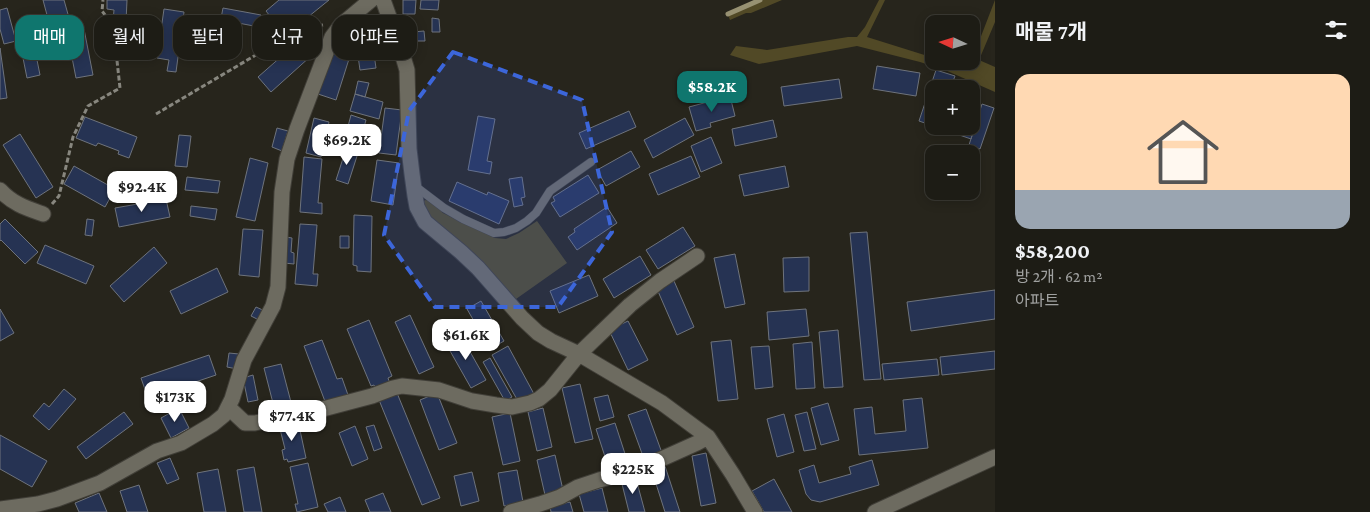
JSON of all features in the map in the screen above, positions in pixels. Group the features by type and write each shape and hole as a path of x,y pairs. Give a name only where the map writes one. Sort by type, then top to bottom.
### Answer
{"street":[{"path":"353,15 372,0"},
{"path":"383,0 407,70 409,149 413,184 417,207 425,222 478,268 522,318 538,333 580,354 662,404 708,436 754,512"},
{"path":"0,509 38,504 100,483 157,451 181,443 224,414 232,399 244,360 273,306 278,287 282,192 288,159 332,37"},
{"path":"0,190 6,197 18,205 43,214"},
{"path":"228,408 245,423 255,423 319,410 402,386 439,390 472,401 512,407 521,406 539,399 550,390 580,354 630,305 660,281 697,256"},
{"path":"511,512 560,497 578,487 639,469 708,436"},
{"path":"875,512 995,457"}],"lane":[{"path":"413,184 444,208 463,219 494,233 504,232 516,228 527,221 536,213 550,191 591,162"}],"path":[{"path":"43,214 59,196 73,137 88,106 120,88 114,32 109,20 102,11 103,0"},
{"path":"156,114 305,28 332,25"}],"highlighted area":[{"path":"453,52 582,100 612,232 558,307 435,307 384,235 409,111"}],"shaded area":[{"path":"763,0 782,0 730,20 728,15"},
{"path":"879,0 885,0 867,37 925,55 925,64 857,46 759,64 730,55 736,46 767,50 857,37 865,27"},
{"path":"995,0 995,22 980,58 980,39"},
{"path":"980,60 995,67 995,92 980,85 980,80 968,80 945,70 980,70"},
{"path":"423,201 433,202 443,213 495,238 506,239 537,221 567,263 516,299 485,266 430,220"}],"building":[{"path":"43,0 64,0 68,15 47,15"},
{"path":"107,0 127,0 126,15 114,15 114,10 107,9"},
{"path":"279,0 329,0 310,15 269,15 266,11"},
{"path":"403,0 416,0 415,14 403,14"},
{"path":"421,0 439,0 438,10 420,9"},
{"path":"7,8 15,41 4,44 0,29 0,10"},
{"path":"223,8 261,15 252,15 252,26 242,24 242,15 222,15"},
{"path":"164,9 184,12 184,15 173,15 173,60 178,60 176,72 167,71 169,60 163,59"},
{"path":"432,18 439,19 440,32 432,32"},
{"path":"84,29 93,75 76,78 72,60 84,60"},
{"path":"424,31 425,41 417,41 417,32"},
{"path":"0,48 7,98 0,99"},
{"path":"331,53 332,60 349,60 336,100 318,94"},
{"path":"23,60 37,60 40,75 27,78"},
{"path":"277,60 307,60 271,92 258,77"},
{"path":"359,60 375,60 376,68 360,70"},
{"path":"877,66 920,73 916,96 873,89"},
{"path":"936,70 955,76 953,80 933,80"},
{"path":"839,79 842,98 784,106 781,87"},
{"path":"358,81 369,83 365,97 355,94"},
{"path":"355,94 383,102 379,119 350,111"},
{"path":"730,96 735,116 710,123 711,127 696,131 689,107"},
{"path":"925,103 925,123 919,121"},
{"path":"982,104 994,108 980,149 980,145 969,145 972,135 980,135 980,110"},
{"path":"385,108 402,110 396,155 379,153"},
{"path":"629,111 636,127 586,149 579,133"},
{"path":"351,115 366,120 358,149 343,145"},
{"path":"478,116 495,119 487,161 492,162 490,174 468,170"},
{"path":"85,117 137,137 129,158 118,154 119,151 98,143 96,146 76,138"},
{"path":"314,118 329,122 321,157 306,153"},
{"path":"685,118 694,135 653,158 644,140"},
{"path":"773,120 777,137 735,146 732,129"},
{"path":"277,128 288,131 282,151 272,147"},
{"path":"20,134 53,187 36,198 3,145"},
{"path":"179,135 191,136 187,167 175,166"},
{"path":"959,135 972,135 971,139"},
{"path":"711,137 722,163 701,172 691,146"},
{"path":"346,149 358,153 348,184 336,180"},
{"path":"631,151 640,167 606,186 597,170"},
{"path":"691,156 700,177 658,195 649,174"},
{"path":"304,157 322,159 318,203 322,203 322,214 300,212"},
{"path":"250,158 268,163 255,221 236,217"},
{"path":"377,160 399,163 393,205 371,201"},
{"path":"74,166 115,189 105,207 64,184"},
{"path":"785,166 789,187 744,196 739,175"},
{"path":"588,175 599,193 560,217 551,203 555,201 553,197"},
{"path":"187,177 220,181 218,193 185,190"},
{"path":"522,177 525,197 521,198 523,205 514,207 509,179"},
{"path":"457,182 487,195 488,192 509,201 499,224 449,201"},
{"path":"166,199 170,217 119,227 115,208"},
{"path":"191,206 217,209 215,220 190,216"},
{"path":"607,207 617,223 577,250 568,237 575,232 574,229"},
{"path":"354,215 372,216 371,272 357,271 357,266 353,265"},
{"path":"5,219 38,252 25,264 0,241 0,224"},
{"path":"87,219 94,220 92,236 85,235"},
{"path":"300,224 317,225 313,274 318,274 317,286 295,284"},
{"path":"683,227 695,246 658,269 646,250"},
{"path":"243,229 263,230 259,277 239,275"},
{"path":"867,232 881,379 864,380 850,233"},
{"path":"340,236 349,236 349,248 340,248"},
{"path":"286,237 292,238 291,252 294,253 294,264 284,263"},
{"path":"45,245 94,266 86,284 37,263"},
{"path":"154,247 167,263 124,302 110,286"},
{"path":"735,254 745,304 725,308 714,258"},
{"path":"640,256 651,275 614,298 603,279"},
{"path":"809,257 809,291 784,292 783,258"},
{"path":"217,268 228,292 181,314 170,291"},
{"path":"589,275 598,296 559,313 550,291"},
{"path":"674,281 694,327 677,335 657,289"},
{"path":"995,290 995,319 911,331 907,302"},
{"path":"481,301 504,341 490,349 467,309"},
{"path":"256,307 265,311 261,321 251,316"},
{"path":"0,309 14,333 0,341"},
{"path":"806,309 809,336 769,340 767,312"},
{"path":"410,315 434,367 419,374 395,322"},
{"path":"369,320 392,376 388,378 390,384 376,389 374,385 371,386 347,329"},
{"path":"628,321 648,360 628,370 609,330"},
{"path":"838,330 843,387 824,388 819,332"},
{"path":"460,334 486,380 471,388 445,342"},
{"path":"322,340 337,379 342,378 348,395 326,404 304,346"},
{"path":"731,340 738,399 718,401 711,342"},
{"path":"812,342 815,388 796,389 793,344"},
{"path":"508,346 534,394 519,403 492,355"},
{"path":"769,346 773,387 755,389 751,347"},
{"path":"995,351 995,369 942,375 940,357"},
{"path":"229,353 239,354 237,369 227,367"},
{"path":"209,355 216,375 148,398 141,378"},
{"path":"490,358 512,397 505,401 483,362"},
{"path":"937,359 939,375 884,380 882,364"},
{"path":"281,364 292,406 275,411 264,368"},
{"path":"253,375 258,400 248,402 243,378"},
{"path":"580,384 593,439 575,443 562,388"},
{"path":"64,389 76,399 49,430 33,416 44,403 49,407"},
{"path":"397,393 440,498 422,505 379,400"},
{"path":"437,393 457,443 439,450 420,400"},
{"path":"608,395 614,417 600,421 594,398"},
{"path":"922,398 928,448 859,455 854,409 872,407 875,434 906,431 903,400"},
{"path":"828,403 839,440 821,445 811,408"},
{"path":"179,408 189,428 171,438 161,418"},
{"path":"543,408 552,447 537,451 528,412"},
{"path":"646,409 662,453 644,459 628,415"},
{"path":"124,412 133,424 86,459 77,447"},
{"path":"807,412 816,449 804,451 795,415"},
{"path":"510,413 520,461 503,465 492,417"},
{"path":"784,414 794,452 777,457 767,419"},
{"path":"298,421 306,458 288,462 287,459 284,460 282,450 285,449 279,425"},
{"path":"615,423 628,463 609,469 596,429"},
{"path":"374,425 382,448 374,451 366,427"},
{"path":"355,426 368,459 352,466 339,433"},
{"path":"0,435 47,461 32,487 0,469"},
{"path":"706,453 716,503 701,506 692,456"},
{"path":"555,455 563,490 545,495 537,460"},
{"path":"170,458 179,479 167,484 157,463"},
{"path":"872,460 879,485 820,502 811,500 806,494 799,470 814,465 819,483 851,474 849,467"},
{"path":"308,463 318,507 297,512 295,504 298,504 290,467"},
{"path":"664,463 680,512 665,512 651,468"},
{"path":"254,467 262,512 244,512 237,470"},
{"path":"218,469 226,512 204,512 197,473"},
{"path":"517,470 523,502 504,506 498,473"},
{"path":"472,472 479,501 461,506 454,476"},
{"path":"635,475 645,512 629,512 621,480"},
{"path":"774,479 792,512 764,512 752,491"},
{"path":"139,485 148,512 127,512 120,491"},
{"path":"602,488 608,512 584,512 579,494"},
{"path":"99,493 107,512 79,512 75,503"},
{"path":"383,493 391,512 370,512 365,500"},
{"path":"340,497 346,512 328,512 324,504"},
{"path":"570,502 573,512 551,512 550,506"}],"waterway":[{"path":"728,14 760,0"}]}
